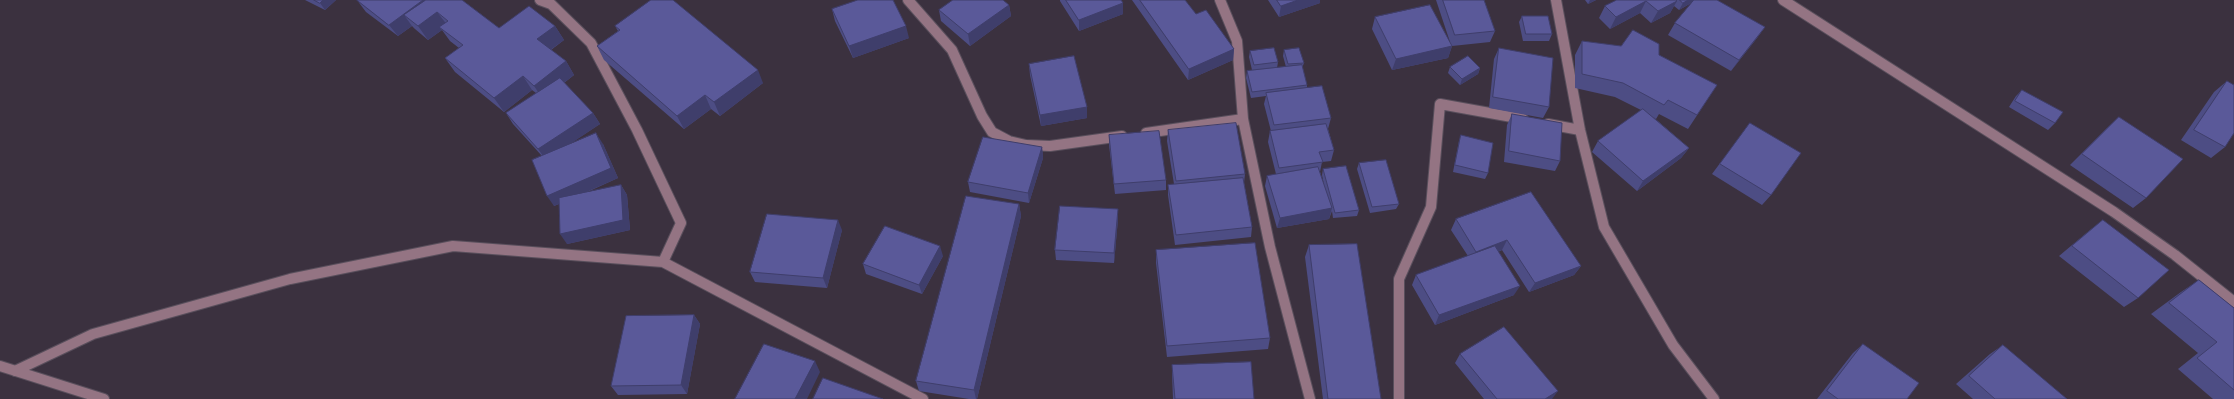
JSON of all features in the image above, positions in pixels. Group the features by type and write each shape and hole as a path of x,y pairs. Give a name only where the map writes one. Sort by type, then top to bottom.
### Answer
{"street":[{"path":"540,0 553,2 591,43 637,130 681,223 663,262"},
{"path":"908,0 952,50 982,116 992,132 1009,141 1026,145 1050,146 1243,119"},
{"path":"1220,0 1237,41 1243,119 1270,247 1310,399"},
{"path":"1556,0 1580,130 1604,227 1673,345 1714,399"},
{"path":"1784,0 1868,57 2088,193 2203,275 2234,302"},
{"path":"1399,399 1399,279 1431,206 1440,104 1580,130"},
{"path":"15,371 93,334 290,279 453,246 663,262 923,399"},
{"path":"0,366 104,399"}],"building":[{"path":"314,0 323,0 320,3"},
{"path":"357,0 423,0 389,25"},
{"path":"426,0 462,0 499,28 529,6 555,26 537,39 566,61 534,86 523,76 494,98 445,58 463,45 439,27 448,21 437,12 418,26 404,15"},
{"path":"651,0 673,0 758,70 714,102 705,95 677,116 597,46 620,30 615,26"},
{"path":"858,0 893,0 906,26 849,46 832,9"},
{"path":"953,0 1003,0 1009,5 968,34 939,10"},
{"path":"1066,0 1121,0 1123,3 1079,20"},
{"path":"1140,0 1185,0 1196,14 1206,10 1234,49 1189,69"},
{"path":"1277,0 1298,0 1281,6"},
{"path":"1443,0 1484,0 1495,31 1455,35"},
{"path":"1617,0 1677,1 1658,11 1646,1 1616,17 1605,6"},
{"path":"1680,0 1688,0 1683,3"},
{"path":"1694,0 1717,0 1765,27 1739,60 1675,23"},
{"path":"1430,5 1452,46 1396,59 1375,17"},
{"path":"1522,16 1548,16 1552,34 1526,34"},
{"path":"1633,30 1659,44 1659,55 1717,85 1697,115 1668,100 1664,105 1623,83 1582,74 1582,41 1621,46"},
{"path":"1274,48 1278,62 1254,65 1250,51"},
{"path":"1299,48 1304,63 1288,64 1284,50"},
{"path":"1499,48 1553,58 1549,107 1493,97"},
{"path":"1074,56 1087,107 1040,115 1029,64"},
{"path":"1468,56 1480,68 1462,79 1450,67"},
{"path":"1302,65 1307,85 1252,92 1247,71"},
{"path":"560,78 593,113 538,149 506,113"},
{"path":"2227,81 2234,85 2234,133 2225,147 2194,130"},
{"path":"1322,86 1331,118 1274,125 1266,93"},
{"path":"2022,90 2063,112 2055,123 2015,101"},
{"path":"1643,109 1689,148 1643,181 1598,141"},
{"path":"1512,114 1562,123 1560,161 1509,151"},
{"path":"2119,117 2183,159 2146,198 2082,154"},
{"path":"1236,123 1245,174 1176,181 1168,130"},
{"path":"1750,123 1801,153 1771,195 1720,164"},
{"path":"1326,124 1334,150 1319,152 1323,162 1279,168 1270,131"},
{"path":"1159,131 1166,180 1114,184 1109,135"},
{"path":"596,133 611,168 547,196 532,160"},
{"path":"1461,135 1493,143 1488,173 1455,165"},
{"path":"983,137 1042,147 1028,193 968,182"},
{"path":"1386,160 1399,204 1372,207 1359,163"},
{"path":"1346,166 1359,210 1335,213 1323,169"},
{"path":"1318,167 1332,208 1280,218 1267,176"},
{"path":"1243,178 1252,227 1176,235 1168,185"},
{"path":"621,185 623,220 560,234 559,198"},
{"path":"1531,192 1581,266 1535,283 1507,240 1476,252 1456,219"},
{"path":"966,196 1019,204 974,390 916,381"},
{"path":"1060,206 1118,209 1114,253 1055,250"},
{"path":"767,214 838,220 823,278 750,272"},
{"path":"2103,220 2169,270 2138,298 2072,246"},
{"path":"885,226 940,246 919,285 863,264"},
{"path":"1255,243 1270,338 1167,346 1156,250"},
{"path":"1357,244 1381,399 1328,399 1309,245"},
{"path":"1495,246 1520,286 1439,315 1416,275"},
{"path":"2199,280 2234,308 2234,390 2197,358 2217,342 2169,303"},
{"path":"694,315 681,385 611,386 626,316"},
{"path":"1504,327 1558,391 1545,399 1497,399 1460,354"},
{"path":"764,344 815,361 795,399 735,399"},
{"path":"1863,344 1919,383 1907,399 1838,399 1827,391"},
{"path":"2003,345 2067,399 1995,399 1969,376"},
{"path":"1251,362 1254,399 1175,399 1172,365"},
{"path":"823,378 883,399 813,399"}]}
